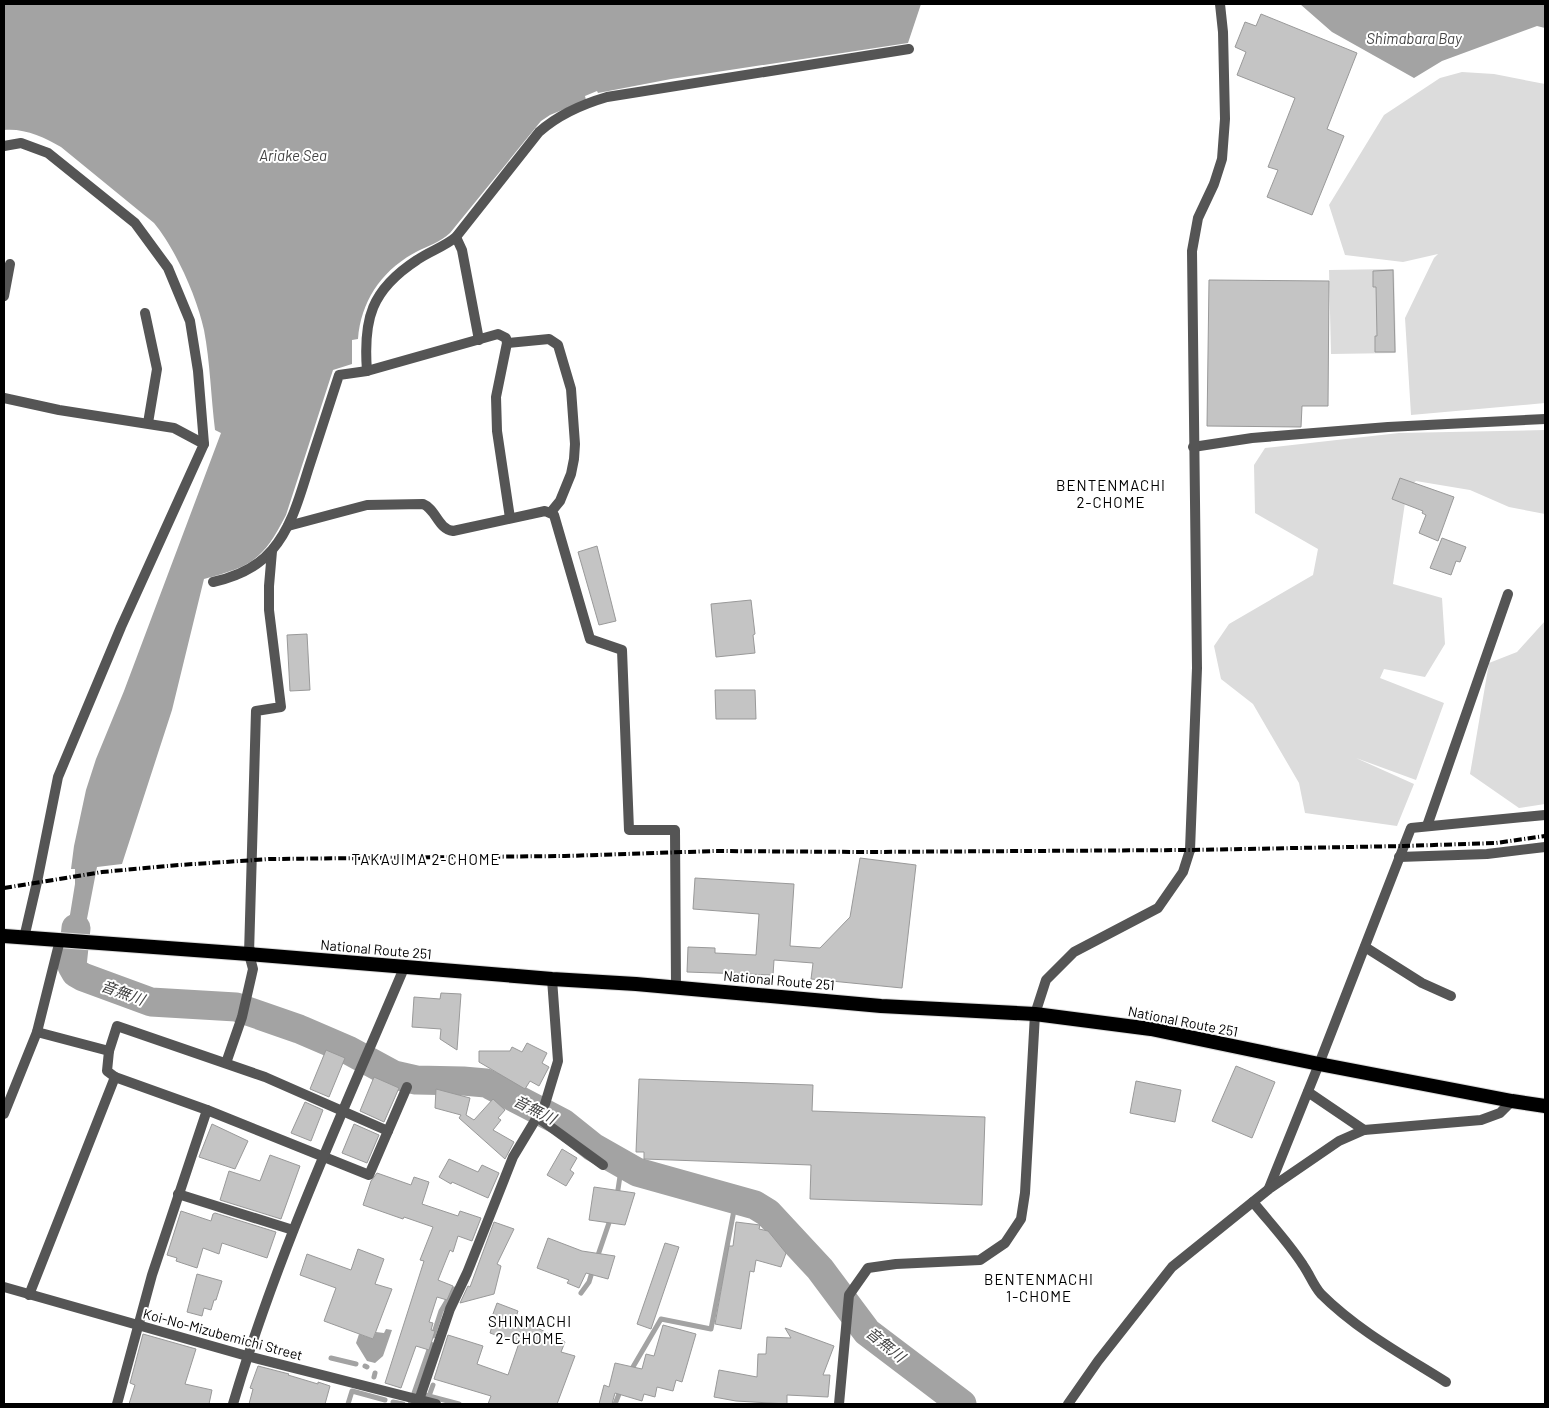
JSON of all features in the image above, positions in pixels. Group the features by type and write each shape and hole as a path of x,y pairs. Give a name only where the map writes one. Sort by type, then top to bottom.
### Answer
{"highway":[{"name":"National Route 251","path":"4,936 249,954 552,980 676,987 881,1006 1035,1014 1151,1029 1319,1064 1545,1106"}],"street":[{"path":"839,1404 849,1295 868,1268 896,1264 980,1260 1004,1243 1021,1218 1025,1193 1035,1014 1046,980 1074,952 1158,908 1182,872 1190,850 1196,668 1192,251 1198,218 1214,184 1222,159 1225,119 1223,32 1220,4"},
{"path":"367,371 366,334 371,311 382,292 414,261 446,246 456,237 539,132 548,124 597,100 909,49"},
{"path":"4,146 22,142 48,153 135,223 168,268 190,321 198,371 204,444 121,627 58,777 24,938"},
{"path":"456,237 462,250 479,340"},
{"path":"4,296 10,264"},
{"path":"145,313 157,369 148,423"},
{"path":"213,582 242,573 261,561 272,551 288,526 296,509 339,375 367,371 498,334 506,338 507,343 496,397 497,431 510,518"},
{"path":"507,343 554,341 558,345 571,389 576,444 574,459 571,474 560,500 551,512"},
{"path":"4,398 59,410 174,428 204,444"},
{"path":"1193,447 1252,438 1369,428 1545,419"},
{"path":"288,526 377,505 423,504 429,506 444,527 453,530 545,511 554,514 590,639 622,650 629,830 675,830 676,987"},
{"path":"226,1063 242,1017 253,970 249,954 256,711 281,707 269,610 272,551"},
{"path":"1427,826 1508,594"},
{"path":"1268,1189 1411,828 1545,815"},
{"path":"1399,857 1487,854 1545,847"},
{"path":"4,1114 37,1032 63,940"},
{"path":"1364,946 1422,983 1451,996"},
{"path":"233,1404 247,1356 293,1230 404,968"},
{"path":"419,1400 450,1309 467,1273 514,1157 540,1113 558,1061 552,980"},
{"path":"388,1131 343,1110 226,1063 117,1026 109,1051 107,1071 115,1077 207,1110 369,1174 388,1131 407,1087"},
{"path":"37,1032 109,1051"},
{"path":"29,1295 115,1077"},
{"path":"1308,1092 1364,1130"},
{"path":"1068,1404 1098,1360 1172,1267 1268,1189 1339,1140 1364,1130 1481,1120 1500,1113 1512,1101"},
{"path":"117,1404 152,1275 207,1110"},
{"path":"540,1113 603,1166"},
{"path":"178,1194 293,1230"},
{"path":"1253,1202 1304,1265 1321,1293 1377,1339 1446,1382"},
{"name":"Koi-No-Mizubemichi Street","path":"4,1287 247,1356 436,1404"}],"shaded area":[{"path":"1462,72 1494,74 1545,84 1545,403 1411,415 1405,318 1434,258 1438,254 1403,262 1345,255 1329,205 1384,115 1440,78"},
{"path":"1394,269 1396,353 1331,354 1329,270"},
{"path":"1545,430 1545,514 1509,507 1470,490 1416,481 1407,489 1393,584 1442,598 1445,644 1425,677 1384,669 1380,678 1444,703 1416,780 1356,758 1414,784 1397,826 1305,813 1299,783 1253,704 1221,679 1214,646 1229,624 1313,575 1318,549 1255,513 1254,465 1265,448 1399,433"},
{"path":"1545,621 1545,804 1519,808 1470,774 1489,663 1517,652"}],"water":[{"name":"Ariake Sea","path":"4,4 921,4 908,43 671,79 598,93 597,91 585,96 586,100 550,115 541,121 450,233 404,259 383,277 375,288 364,312 358,339 352,340 352,364 333,370 286,515 278,530 263,552 245,565 204,579 172,710 122,864 97,867 85,929 68,927 75,884 75,869 71,869 74,846 86,790 96,759 124,691 221,433 215,430 208,354 201,317 184,274 162,233 154,223 61,147 34,134 19,130 4,130"},
{"name":"Shimabara Bay","path":"1300,4 1545,4 1545,28 1537,26 1442,61 1414,78 1332,32"},
{"path":"386,1329 392,1330 383,1356 375,1363 367,1361 356,1343 359,1334 373,1339 376,1332 384,1333"}],"building":[{"path":"1261,14 1357,53 1327,129 1344,136 1312,215 1267,197 1278,170 1268,167 1295,98 1237,75 1246,52 1235,47 1245,22 1256,26"},
{"path":"1393,270 1395,352 1375,352 1375,336 1377,336 1376,287 1373,287 1373,271"},
{"path":"1209,280 1329,281 1328,406 1302,406 1301,427 1207,426"},
{"path":"1400,478 1454,497 1438,541 1419,533 1426,515 1422,513 1423,511 1392,499"},
{"path":"1442,538 1466,547 1460,562 1456,561 1451,575 1430,568"},
{"path":"597,546 616,621 599,625 578,552"},
{"path":"751,600 755,653 716,657 711,604"},
{"path":"307,634 310,690 290,691 287,635"},
{"path":"715,690 755,690 756,719 716,719"},
{"path":"860,858 916,865 902,988 811,979 813,963 774,960 773,975 687,972 688,947 715,948 715,953 756,955 759,914 693,909 695,878 794,884 790,946 820,948 850,917"},
{"path":"441,993 461,994 457,1050 440,1039 441,1029 412,1027 414,997 440,999"},
{"path":"527,1043 547,1053 542,1063 549,1067 539,1086 530,1081 525,1089 479,1062 479,1051 510,1051 512,1047 522,1052"},
{"path":"326,1050 345,1058 329,1097 310,1089"},
{"path":"1236,1066 1275,1082 1252,1138 1212,1121"},
{"path":"374,1077 399,1088 384,1122 360,1111"},
{"path":"639,1079 813,1085 812,1111 985,1117 982,1205 810,1199 811,1165 644,1159 644,1152 636,1152"},
{"path":"1136,1081 1181,1090 1175,1122 1130,1113"},
{"path":"436,1089 470,1098 466,1115 474,1120 493,1099 505,1110 498,1118 501,1120 493,1130 514,1142 505,1159 459,1118 461,1115 435,1108"},
{"path":"305,1102 323,1110 311,1141 291,1133"},
{"path":"212,1124 248,1141 235,1169 199,1157"},
{"path":"354,1124 379,1135 367,1163 342,1153"},
{"path":"562,1149 577,1158 570,1170 574,1173 566,1186 547,1175"},
{"path":"270,1155 300,1166 281,1219 220,1200 229,1171 260,1181"},
{"path":"449,1159 478,1172 482,1165 499,1173 488,1198 452,1182 451,1184 439,1177"},
{"path":"377,1173 411,1185 414,1177 429,1182 422,1204 458,1216 460,1211 481,1218 472,1241 458,1236 453,1252 450,1250 438,1280 453,1286 447,1300 437,1297 429,1322 433,1323 431,1330 435,1331 429,1350 416,1346 401,1388 385,1383 424,1261 420,1260 433,1227 363,1205 371,1181"},
{"path":"594,1187 635,1193 625,1225 589,1220"},
{"path":"181,1211 211,1221 215,1213 276,1232 267,1258 222,1243 219,1254 203,1248 197,1268 176,1261 177,1258 167,1255"},
{"path":"494,1222 514,1229 497,1264 501,1266 494,1294 460,1303 468,1286 470,1287"},
{"path":"736,1222 760,1225 759,1229 768,1231 786,1253 781,1267 756,1260 754,1272 750,1271 741,1329 715,1324 729,1246 733,1246"},
{"path":"548,1238 582,1251 615,1256 608,1279 586,1273 579,1288 567,1283 569,1280 537,1268"},
{"path":"665,1243 679,1247 651,1329 637,1324"},
{"path":"358,1249 384,1259 375,1284 392,1289 373,1339 324,1321 336,1288 300,1275 307,1254 351,1270"},
{"path":"197,1274 222,1281 211,1310 204,1308 202,1316 187,1312"},
{"path":"497,1303 518,1311 516,1317 565,1342 561,1352 575,1356 557,1404 488,1404 491,1396 434,1379 448,1335 483,1346 477,1364 508,1375 519,1343 490,1333 493,1323 490,1322"},
{"path":"663,1325 696,1334 682,1382 676,1380 673,1391 657,1387 655,1397 644,1394 642,1401 615,1393 612,1404 599,1404 604,1385 609,1387 615,1363 642,1369 646,1354 654,1356"},
{"path":"785,1328 834,1346 823,1375 830,1375 828,1397 787,1395 787,1404 736,1401 714,1397 719,1370 757,1377 758,1354 766,1354 767,1337 791,1338"},
{"path":"143,1334 196,1349 185,1384 212,1390 209,1404 129,1404 135,1385 130,1383"},
{"path":"258,1366 330,1386 325,1404 249,1404 253,1389 250,1388"}],"waterway":[{"name":"音無川","path":"76,928 72,966 76,973 83,977 151,1002 236,1007 299,1029 348,1050 394,1075 416,1080 486,1083 563,1123 593,1147 637,1172 755,1205 768,1213 820,1269 867,1332 962,1404"},
{"path":"617,1196 622,1163"},
{"path":"630,1372 661,1319 711,1329 736,1200"},
{"path":"597,1258 611,1217"},
{"path":"581,1293 589,1282 593,1269"},
{"path":"433,1336 441,1311 454,1289"},
{"path":"414,1393 431,1344"},
{"path":"331,1358 356,1364"},
{"path":"374,1377 375,1373"},
{"path":"429,1396 433,1385"},
{"path":"615,1404 621,1389"},
{"path":"348,1404 352,1391 385,1400"},
{"path":"425,1395 459,1404"},
{"path":"393,1402 403,1404"}],"railway":[{"path":"4,888 102,872 270,859 565,856 715,851 1190,850 1496,843 1545,836"}],"district":[{"name":"BENTENMACHI 2-CHOME","path":"1111,494"},
{"name":"TAKAJIMA 2-CHOME","path":"426,859"},
{"name":"BENTENMACHI 1-CHOME","path":"1039,1288"},
{"name":"SHINMACHI 2-CHOME","path":"530,1330"}]}
